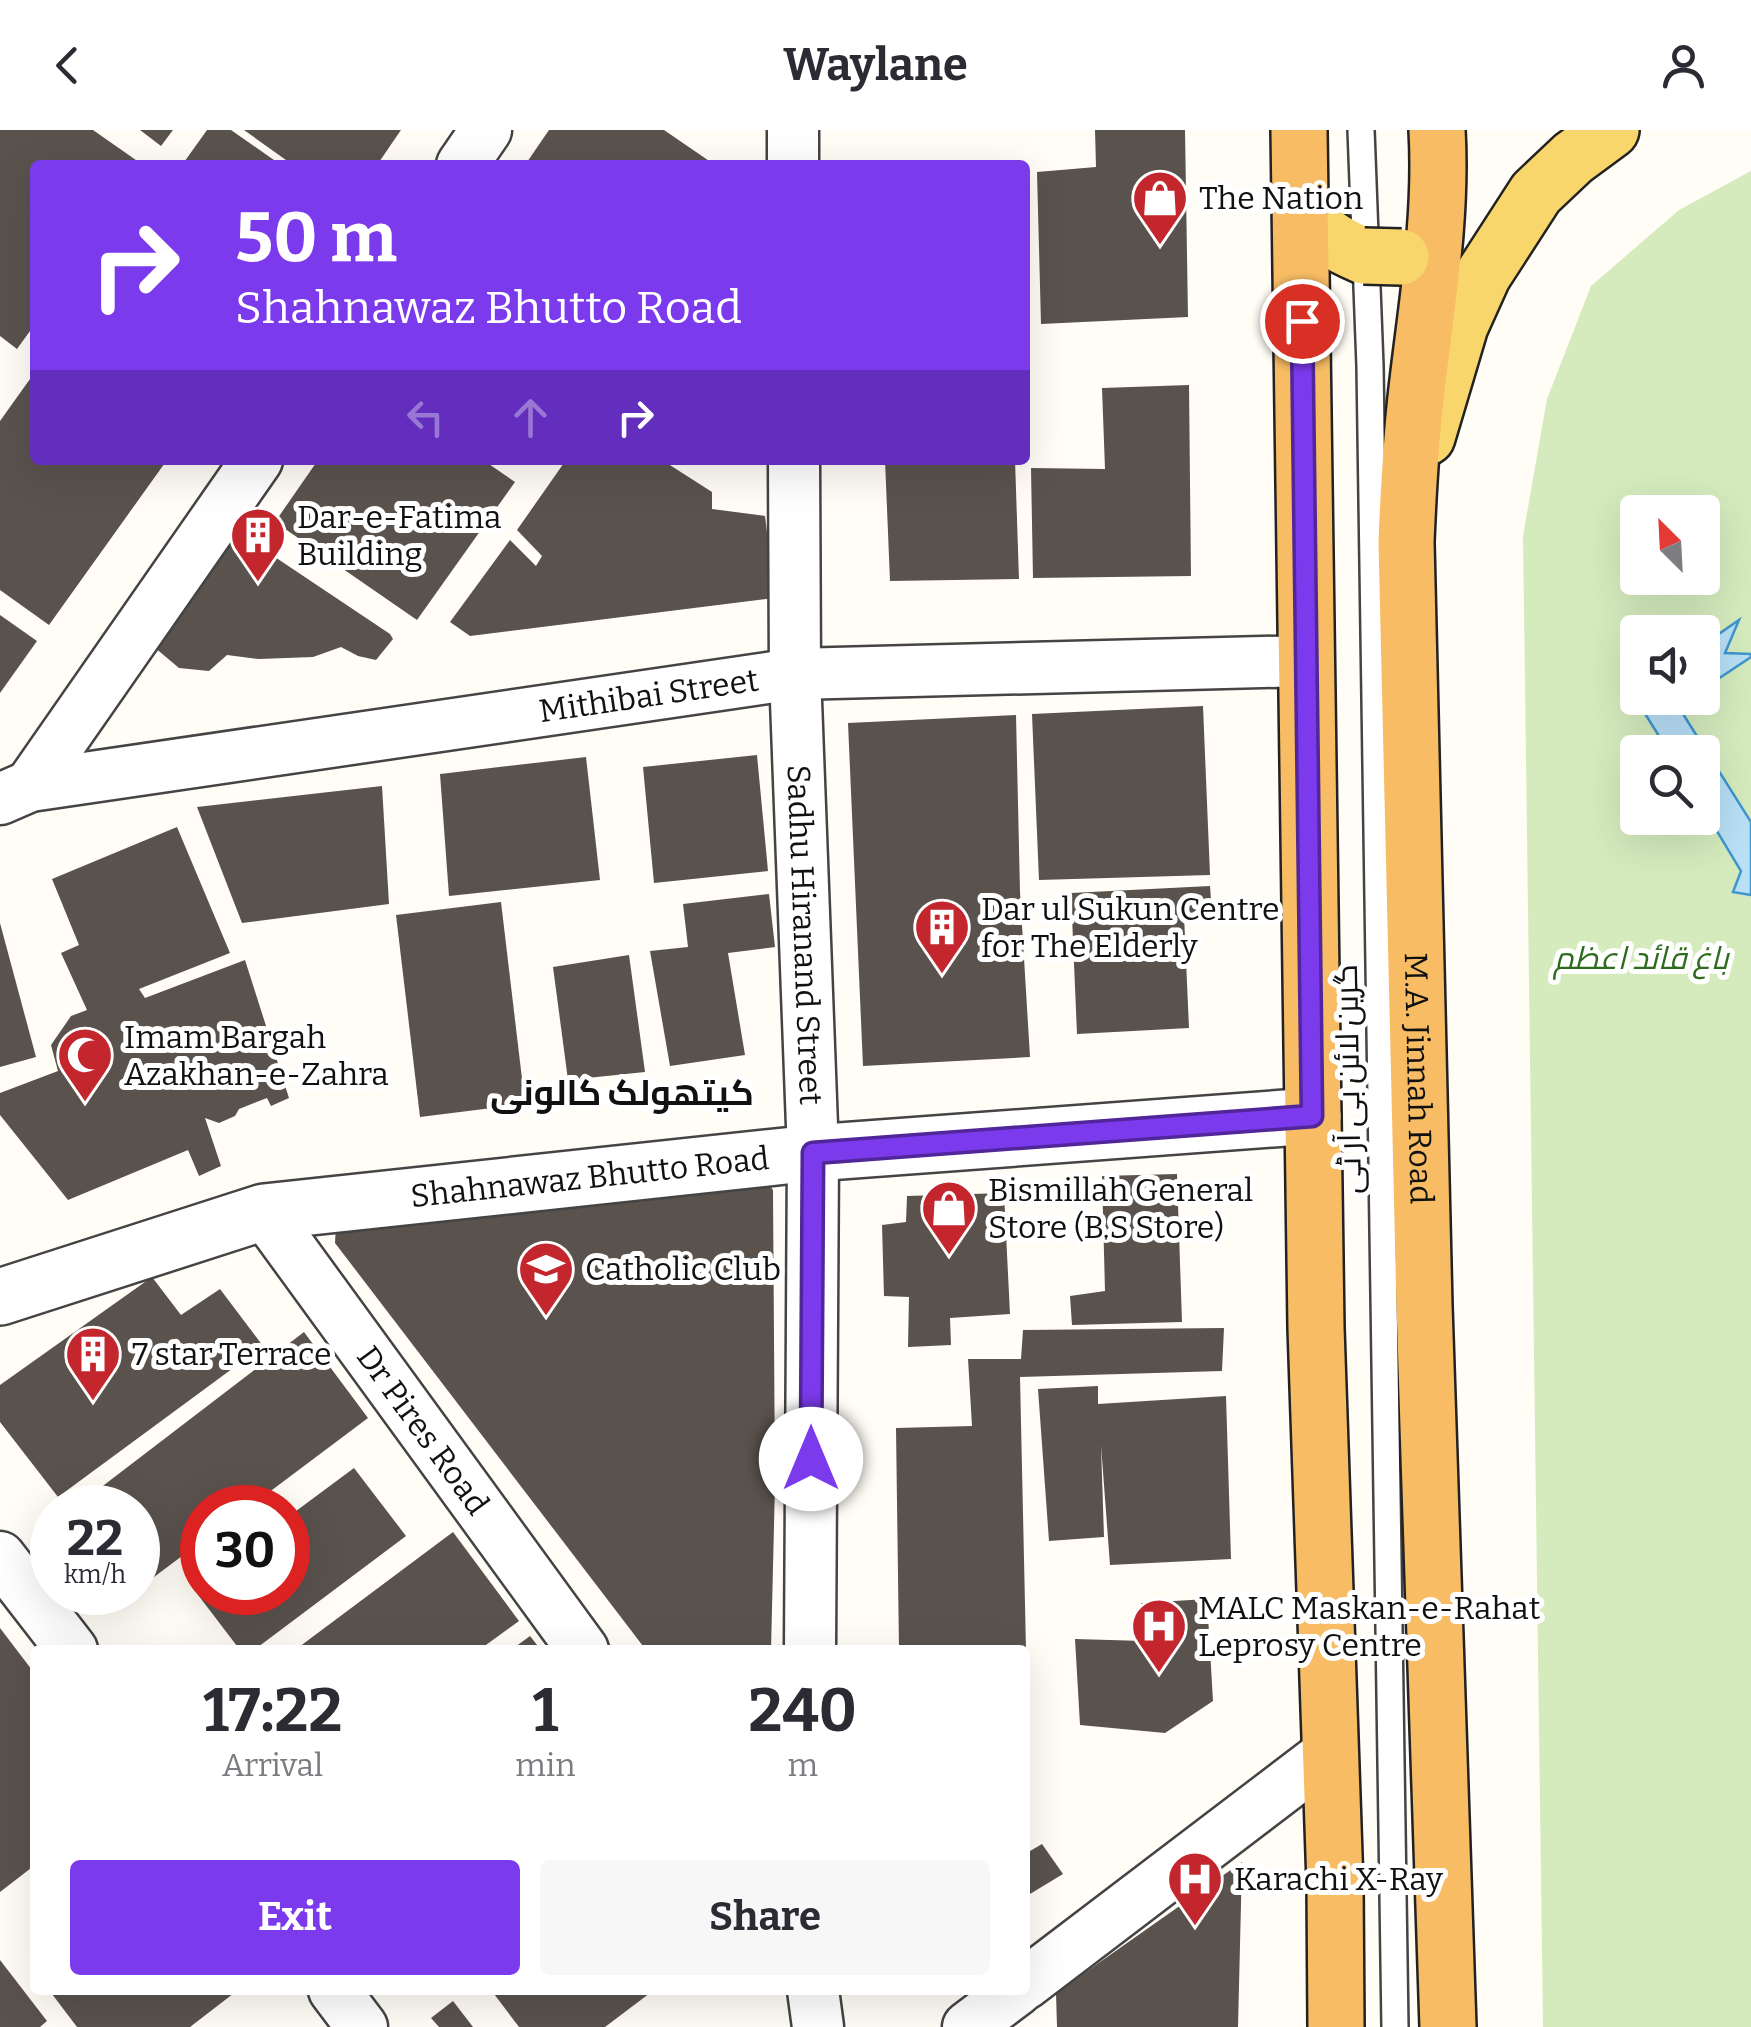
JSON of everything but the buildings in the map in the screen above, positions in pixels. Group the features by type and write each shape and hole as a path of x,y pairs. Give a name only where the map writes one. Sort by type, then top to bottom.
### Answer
{"highway":[{"path":"1299,130 1316,1328 1336,1884 1336,2027"},
{"name":"M.A. Jinnah Road","path":"1437,130 1440,174 1400,256 1408,474 1406,542 1424,1306 1448,2027"}],"main road":[{"path":"1300,208 1309,222 1341,246 1400,256 1488,225 1536,193 1572,158 1610,130"},
{"path":"1407,515 1460,326 1483,275 1536,193"}],"street":[{"path":"465,160 486,130"},
{"path":"793,130 794,160"},
{"path":"15,793 252,465"},
{"name":"Sadhu Hiranand Street","path":"794,465 795,674 813,1153 810,1645"},
{"name":"Mithibai Street","path":"15,793 795,674 1306,661"},
{"name":"Shahnawaz Bhutto Road","path":"0,1298 264,1212 813,1153 1312,1116"},
{"name":"Dr Pires Road","path":"264,1212 579,1645"},
{"path":"0,1557 68,1645"},
{"path":"1030,1980 1330,1752"},
{"path":"338,1995 362,2027"},
{"path":"814,1995 818,2027"},
{"path":"968,2027 1010,1995"}],"lane":[{"name":"گرین لائن بی آر ٹی","path":"1361,130 1370,406 1395,2027"}],"green space":[{"name":"باغ قائد اعظم","path":"1751,171 1751,2027 1543,2027 1523,536 1547,399 1591,286 1679,210"}],"water":[{"path":"1739,620 1725,653 1751,657 1720,678 1720,633"},
{"path":"1646,715 1684,715 1696,735 1658,735"},
{"path":"1720,773 1751,822 1751,895 1733,892 1741,871 1719,835"}],"place":[{"name":"The Nation","path":"1160,247"},
{"name":"Dar-e-Fatima Building","path":"258,584"},
{"name":"Dar ul Sukun Centre for The Elderly","path":"942,976"},
{"name":"Imam Bargah Azakhan-e-Zahra","path":"85,1104"},
{"name":"Bismillah General Store (B.S Store)","path":"949,1257"},
{"name":"Catholic Club","path":"546,1318"},
{"name":"7 star Terrace","path":"93,1403"},
{"name":"MALC Maskan-e-Rahat Leprosy Centre","path":"1159,1675"},
{"name":"Karachi X-Ray","path":"1195,1928"}],"district":[{"name":"کیتھولک کالونی","path":"622,1093"}],"route":[{"path":"811,1459 813,1153 1312,1116 1302,321"}]}
